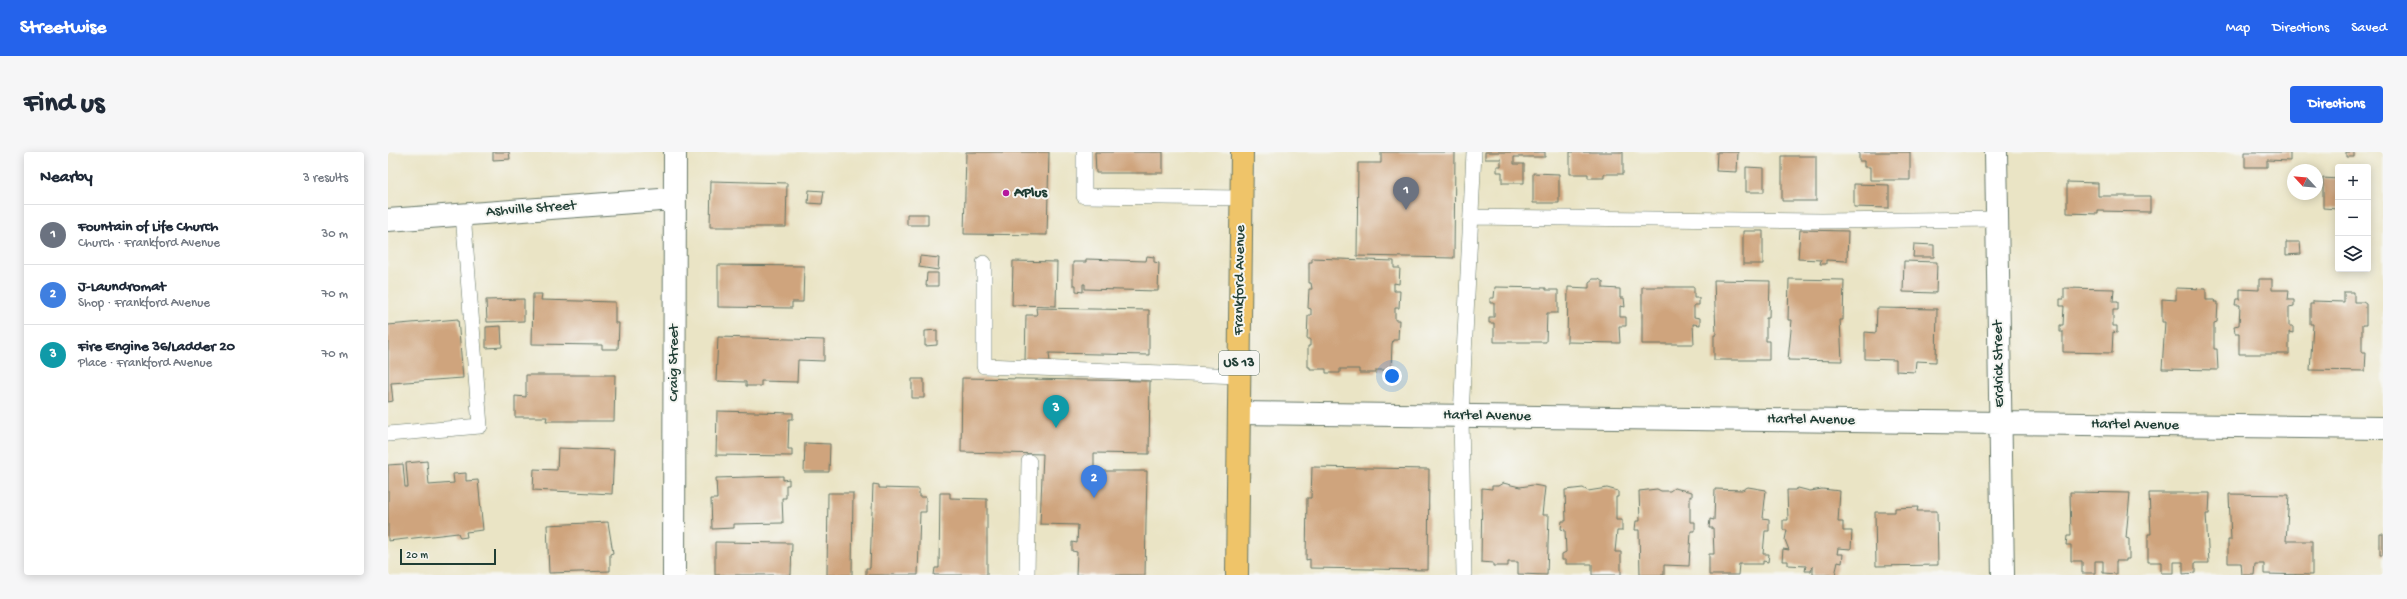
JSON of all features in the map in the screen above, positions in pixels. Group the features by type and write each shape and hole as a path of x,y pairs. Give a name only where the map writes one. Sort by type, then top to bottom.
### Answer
{"main road":[{"name":"Frankford Avenue","path":"1237,575 1242,152"}],"street":[{"name":"Craig Street","path":"674,575 675,152"},
{"name":"Erdrick Street","path":"1996,152 2003,575"},
{"name":"Ashville Street","path":"388,220 674,199"},
{"name":"Hartel Avenue","path":"1239,413 2383,428"}],"lane":[{"path":"1084,152 1084,196 1241,198"},
{"path":"1464,575 1461,416 1474,152"},
{"path":"388,434 480,426 463,214"},
{"path":"1471,217 1822,221 1997,219"},
{"path":"984,263 984,366 1239,376"},
{"path":"1027,575 1029,462"}],"building":[{"path":"493,152 509,152 510,159 493,160"},
{"name":"APlus","path":"966,152 1049,152 1047,235 964,234"},
{"path":"1095,152 1163,152 1163,173 1096,173"},
{"path":"1381,152 1455,152 1454,258 1357,256 1358,163 1381,163"},
{"path":"1485,152 1545,152 1545,157 1514,157 1514,164 1524,164 1524,183 1502,183 1502,172 1497,172 1497,166 1501,166 1501,159 1485,159"},
{"path":"1570,152 1623,152 1623,174 1604,174 1604,178 1588,178 1588,174 1570,174"},
{"path":"1717,152 1738,152 1737,172 1716,171"},
{"path":"1859,152 1910,152 1910,180 1870,180 1870,167 1864,167 1864,161 1859,161"},
{"path":"2245,152 2290,152 2290,161 2267,160 2267,167 2245,167"},
{"path":"2346,152 2354,152 2354,157 2346,157"},
{"path":"1782,156 1816,156 1816,201 1782,201"},
{"path":"1746,167 1764,168 1764,192 1746,192"},
{"path":"1533,173 1559,174 1559,203 1533,203"},
{"path":"2323,178 2335,179 2335,209 2323,208"},
{"path":"711,181 787,183 786,227 710,227"},
{"path":"2067,182 2098,183 2098,196 2150,196 2150,212 2098,211 2098,214 2067,213"},
{"path":"1854,184 1889,185 1889,208 1854,207"},
{"path":"809,190 824,191 822,204 808,203"},
{"path":"907,214 928,214 928,225 907,225"},
{"path":"1800,230 1848,231 1847,261 1826,260 1826,264 1820,264 1821,260 1798,259"},
{"path":"1743,231 1763,231 1763,264 1743,264"},
{"path":"2286,242 2300,242 2301,254 2286,255"},
{"path":"1914,244 1934,245 1934,257 1913,257"},
{"path":"920,256 939,258 938,270 919,267"},
{"path":"1147,256 1154,257 1154,262 1159,263 1158,291 1085,289 1085,284 1083,284 1083,292 1076,291 1076,285 1073,285 1073,262 1086,262 1086,259 1146,261"},
{"path":"1312,258 1394,261 1394,268 1400,268 1399,284 1394,283 1394,291 1400,291 1399,308 1395,308 1395,320 1399,320 1398,340 1393,340 1392,344 1391,370 1376,370 1376,373 1359,373 1359,369 1340,369 1340,373 1326,373 1326,369 1310,369 1310,367 1308,367 1308,346 1310,346 1310,339 1307,339 1308,315 1311,315 1311,309 1308,308 1309,289 1312,289 1311,283 1309,283 1309,262 1312,262"},
{"path":"1013,261 1057,262 1056,306 1012,305"},
{"path":"1904,261 1937,262 1936,293 1903,292"},
{"path":"718,265 804,266 803,302 792,302 792,308 718,307"},
{"path":"927,273 938,273 938,286 926,286"},
{"path":"1593,279 1599,279 1603,282 1603,288 1620,289 1620,298 1624,298 1625,307 1620,306 1620,317 1626,317 1626,326 1619,326 1620,343 1567,342 1568,287 1589,288 1589,282"},
{"path":"1789,279 1844,280 1843,320 1840,320 1842,361 1788,360 1792,320 1788,320"},
{"path":"2259,279 2272,279 2272,290 2289,290 2288,300 2294,300 2294,306 2289,307 2289,326 2293,326 2293,333 2289,332 2289,354 2239,354 2239,333 2235,333 2234,326 2239,325 2240,305 2235,305 2236,299 2240,299 2240,289 2259,290"},
{"path":"1714,280 1770,281 1769,318 1766,318 1766,341 1769,341 1769,360 1714,360 1714,335 1716,335"},
{"path":"1495,287 1546,288 1546,290 1558,290 1558,313 1547,313 1546,342 1494,342 1494,323 1489,323 1489,317 1494,317 1494,303 1490,303 1490,298 1494,298"},
{"path":"1642,287 1694,287 1694,298 1699,298 1699,305 1694,305 1694,317 1700,318 1700,325 1693,324 1694,344 1642,344"},
{"path":"2064,288 2114,289 2113,302 2118,302 2118,310 2113,310 2113,326 2117,326 2117,333 2113,332 2112,353 2063,352 2063,332 2060,332 2060,325 2063,325 2064,306 2060,306 2060,299 2064,299"},
{"path":"2176,288 2206,289 2206,300 2215,300 2214,302 2218,302 2217,322 2214,323 2214,349 2217,349 2218,370 2162,369 2165,322 2162,322 2162,299 2176,300"},
{"path":"2344,292 2354,292 2354,302 2363,302 2366,304 2366,325 2362,325 2362,352 2366,352 2365,371 2310,370 2313,324 2310,324 2310,304 2313,304 2313,301 2344,302"},
{"path":"533,294 542,294 541,300 615,302 615,323 619,323 618,349 602,349 602,345 532,344"},
{"path":"524,299 524,321 487,322 486,300"},
{"path":"1036,308 1149,310 1149,355 1049,353 1050,362 1025,361 1026,315 1037,315"},
{"path":"1877,308 1937,309 1936,362 1916,361 1915,372 1896,371 1896,360 1865,359 1865,332 1876,333"},
{"path":"458,319 463,378 391,383 393,401 388,402 388,325"},
{"path":"501,326 502,347 486,348 486,327"},
{"path":"937,330 937,345 925,346 925,331"},
{"path":"718,337 824,340 824,361 798,360 797,382 761,381 761,386 746,386 746,382 716,381"},
{"path":"526,375 615,375 614,421 546,421 547,417 515,417 515,396 526,397"},
{"path":"962,378 1150,381 1149,454 1094,453 1094,471 1147,471 1145,575 1076,575 1077,552 1072,551 1072,542 1077,543 1078,525 1040,524 1043,454 961,452"},
{"path":"912,379 924,379 924,398 912,398"},
{"path":"717,411 793,413 793,419 789,419 788,449 792,449 792,456 716,455"},
{"path":"805,443 830,444 829,472 804,472"},
{"path":"558,448 614,450 612,494 533,490 534,469 557,470"},
{"path":"427,461 429,485 454,483 453,474 466,473 466,481 478,480 483,530 466,532 467,537 460,538 458,533 388,541 388,465 403,464 405,487 408,487 406,463"},
{"path":"1312,467 1429,469 1428,570 1310,568 1310,559 1306,560 1307,498 1311,498"},
{"path":"783,476 783,480 789,479 789,485 786,485 786,498 782,498 783,523 734,524 734,528 712,529 711,499 717,499 716,478"},
{"path":"1503,483 1520,487 1533,485 1545,487 1542,515 1549,515 1547,575 1518,574 1518,562 1508,562 1508,566 1493,566 1493,563 1481,562 1482,488 1492,489 1492,486 1498,486"},
{"path":"873,484 879,485 879,488 919,489 919,497 926,497 926,512 920,512 918,575 866,575 866,568 870,568"},
{"path":"1748,487 1766,490 1763,518 1769,519 1769,531 1765,531 1763,554 1769,554 1768,562 1763,561 1763,564 1739,564 1738,575 1709,575 1709,554 1714,554 1713,528 1709,528 1710,519 1714,520 1715,489 1742,490"},
{"path":"1583,488 1588,491 1607,488 1618,491 1618,497 1616,497 1616,520 1622,520 1622,531 1617,531 1615,552 1621,552 1621,575 1592,575 1592,564 1566,564 1566,560 1562,560 1562,554 1566,552 1565,530 1561,529 1562,521 1566,521 1565,490"},
{"path":"1674,488 1692,492 1692,497 1690,496 1690,522 1695,522 1695,531 1691,531 1689,566 1664,565 1664,575 1640,575 1639,530 1635,530 1636,521 1640,521 1639,491 1657,489 1661,491 1670,491"},
{"path":"1798,488 1810,491 1822,489 1840,491 1838,522 1843,522 1843,531 1852,531 1851,549 1838,548 1837,554 1843,554 1842,563 1838,562 1835,575 1813,575 1813,566 1811,571 1805,571 1806,566 1788,565 1788,561 1782,561 1783,549 1789,550 1785,540 1787,530 1783,530 1783,520 1788,520 1787,490 1795,490"},
{"path":"2070,492 2130,493 2126,538 2129,539 2129,559 2126,559 2126,561 2116,561 2116,574 2103,573 2103,561 2095,561 2095,573 2082,573 2082,561 2071,561 2071,545 2066,545 2067,536 2071,536"},
{"path":"828,493 853,493 852,575 827,575"},
{"path":"940,493 950,493 950,498 987,499 987,575 934,575 935,568 939,568"},
{"path":"2149,493 2210,493 2209,514 2206,514 2209,563 2195,563 2195,573 2183,574 2183,562 2174,562 2174,573 2161,573 2161,562 2148,562 2148,534 2151,534"},
{"path":"2229,494 2289,495 2286,541 2312,541 2312,575 2264,574 2264,564 2255,564 2254,575 2242,575 2241,563 2228,563 2228,540 2231,540"},
{"path":"1918,507 1917,511 1937,511 1938,565 1876,566 1875,512 1895,512 1895,508"},
{"path":"608,522 613,553 610,554 610,571 549,573 547,525"},
{"path":"2380,534 2383,534 2383,555 2380,555"},
{"path":"715,542 792,543 791,575 715,575"}],"place":[{"name":"APlus","path":"1006,193"},
{"name":"Fountain of Life Church","path":"1406,210"},
{"name":"Fire Engine 36/Ladder 20","path":"1056,428"},
{"name":"J-Laundromat","path":"1094,498"}]}
